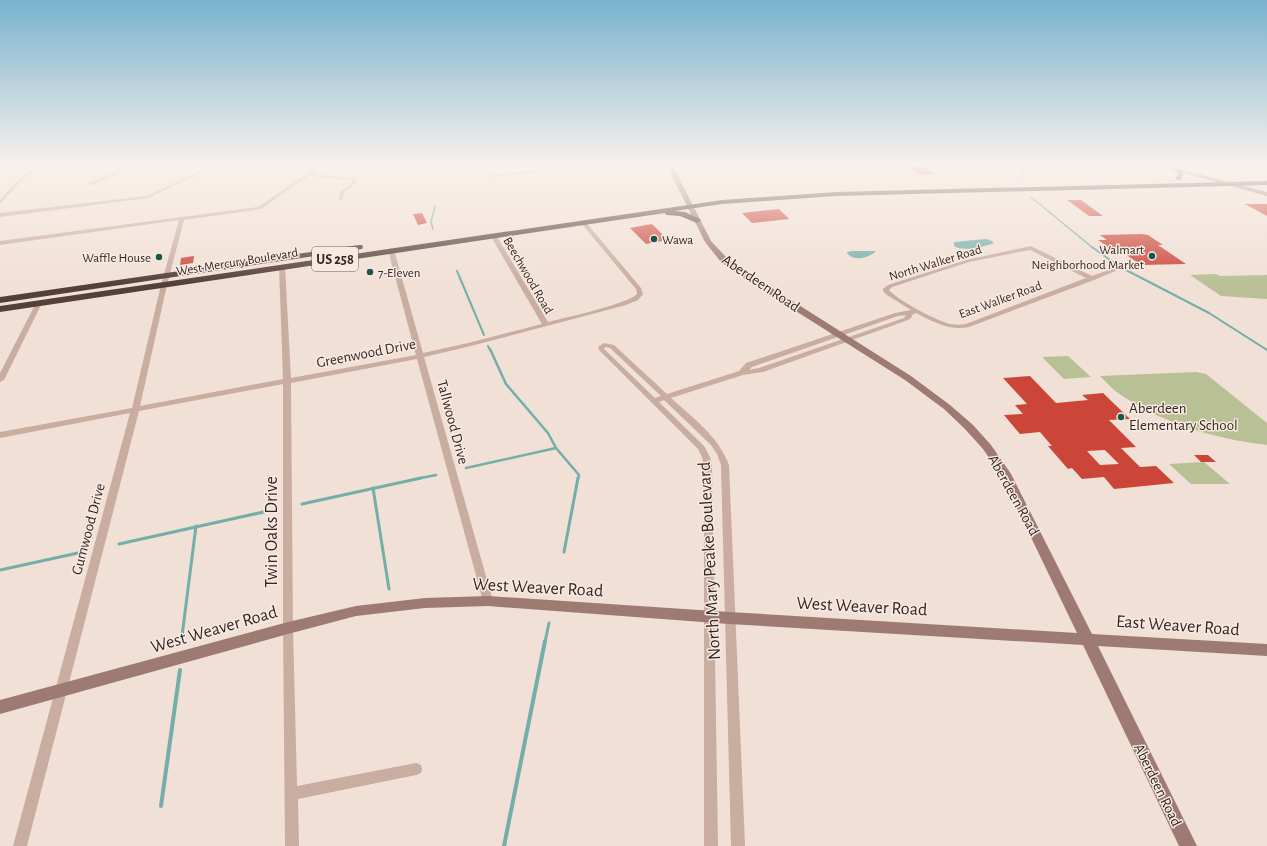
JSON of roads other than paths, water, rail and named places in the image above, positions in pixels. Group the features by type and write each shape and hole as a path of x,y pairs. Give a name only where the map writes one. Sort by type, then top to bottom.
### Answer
{"highway":[{"name":"West Mercury Boulevard","path":"0,300 282,267 389,245 584,216 644,213 677,205"},
{"path":"644,213 678,214 697,221"},
{"name":"West Mercury Boulevard","path":"0,309 370,245"}],"main road":[{"name":"Aberdeen Road","path":"689,205 708,242 724,260 932,395 959,417 986,447 1006,474 1017,494 1188,846"},
{"name":"West Weaver Road","path":"0,707 288,628 356,611 425,603 488,601 729,618 1087,638"},
{"name":"East Weaver Road","path":"1087,638 1267,650"}],"street":[{"path":"0,215 78,205"},
{"path":"0,243 182,219 259,208 263,205"},
{"name":"Greenwood Drive","path":"0,436 420,356 469,345 629,303 636,299 640,294 637,286 584,216"},
{"name":"Gumwood Drive","path":"20,846 135,410 182,219"},
{"name":"Beechwood Road","path":"492,230 546,325"},
{"name":"Tallwood Drive","path":"389,245 488,601"},
{"name":"North Walker Road","path":"918,311 885,291 886,288 956,264 1031,248 1092,278"},
{"name":"Twin Oaks Drive","path":"282,267 287,381 288,628 292,846"},
{"name":"East Walker Road","path":"918,311 946,326 962,327 1122,268"},
{"path":"0,380 39,303"},
{"path":"742,373 749,365 838,333 897,314 918,311"},
{"path":"654,401 742,373 760,370 848,340 906,319 909,317 910,313"},
{"name":"North Mary Peake Boulevard","path":"711,846 708,466 706,456 654,401 601,349 602,346 606,344 612,346 714,443 721,454 724,465 738,846"},
{"path":"291,794 416,769"}],"water":[{"path":"986,239 994,243 968,249 962,249 954,246 954,242"},
{"path":"852,251 876,251 870,256 857,258 850,256 847,253"}],"waterway":[{"path":"1041,205 1093,248"},
{"path":"433,229 431,222 435,206"},
{"path":"1092,247 1117,265"},
{"path":"1126,270 1209,313 1267,350"},
{"path":"457,271 484,335"},
{"path":"488,346 490,350"},
{"path":"490,349 506,384 548,433 556,448"},
{"path":"466,468 556,448"},
{"path":"556,448 579,475 578,479"},
{"path":"421,478 436,475"},
{"path":"373,488 421,478"},
{"path":"416,479 421,478"},
{"path":"564,552 578,478"},
{"path":"302,504 373,488"},
{"path":"373,488 389,589"},
{"path":"196,527 268,511"},
{"path":"119,544 196,527"},
{"path":"182,636 196,527"},
{"path":"0,570 78,553"},
{"path":"545,642 549,623"},
{"path":"504,846 545,641"},
{"path":"161,806 180,670"}],"place":[{"name":"Wawa","path":"654,239"},
{"name":"Walmart Neighborhood Market","path":"1152,256"},
{"name":"Waffle House","path":"159,257"},
{"name":"7-Eleven","path":"370,272"},
{"name":"Aberdeen Elementary School","path":"1121,417"}]}
